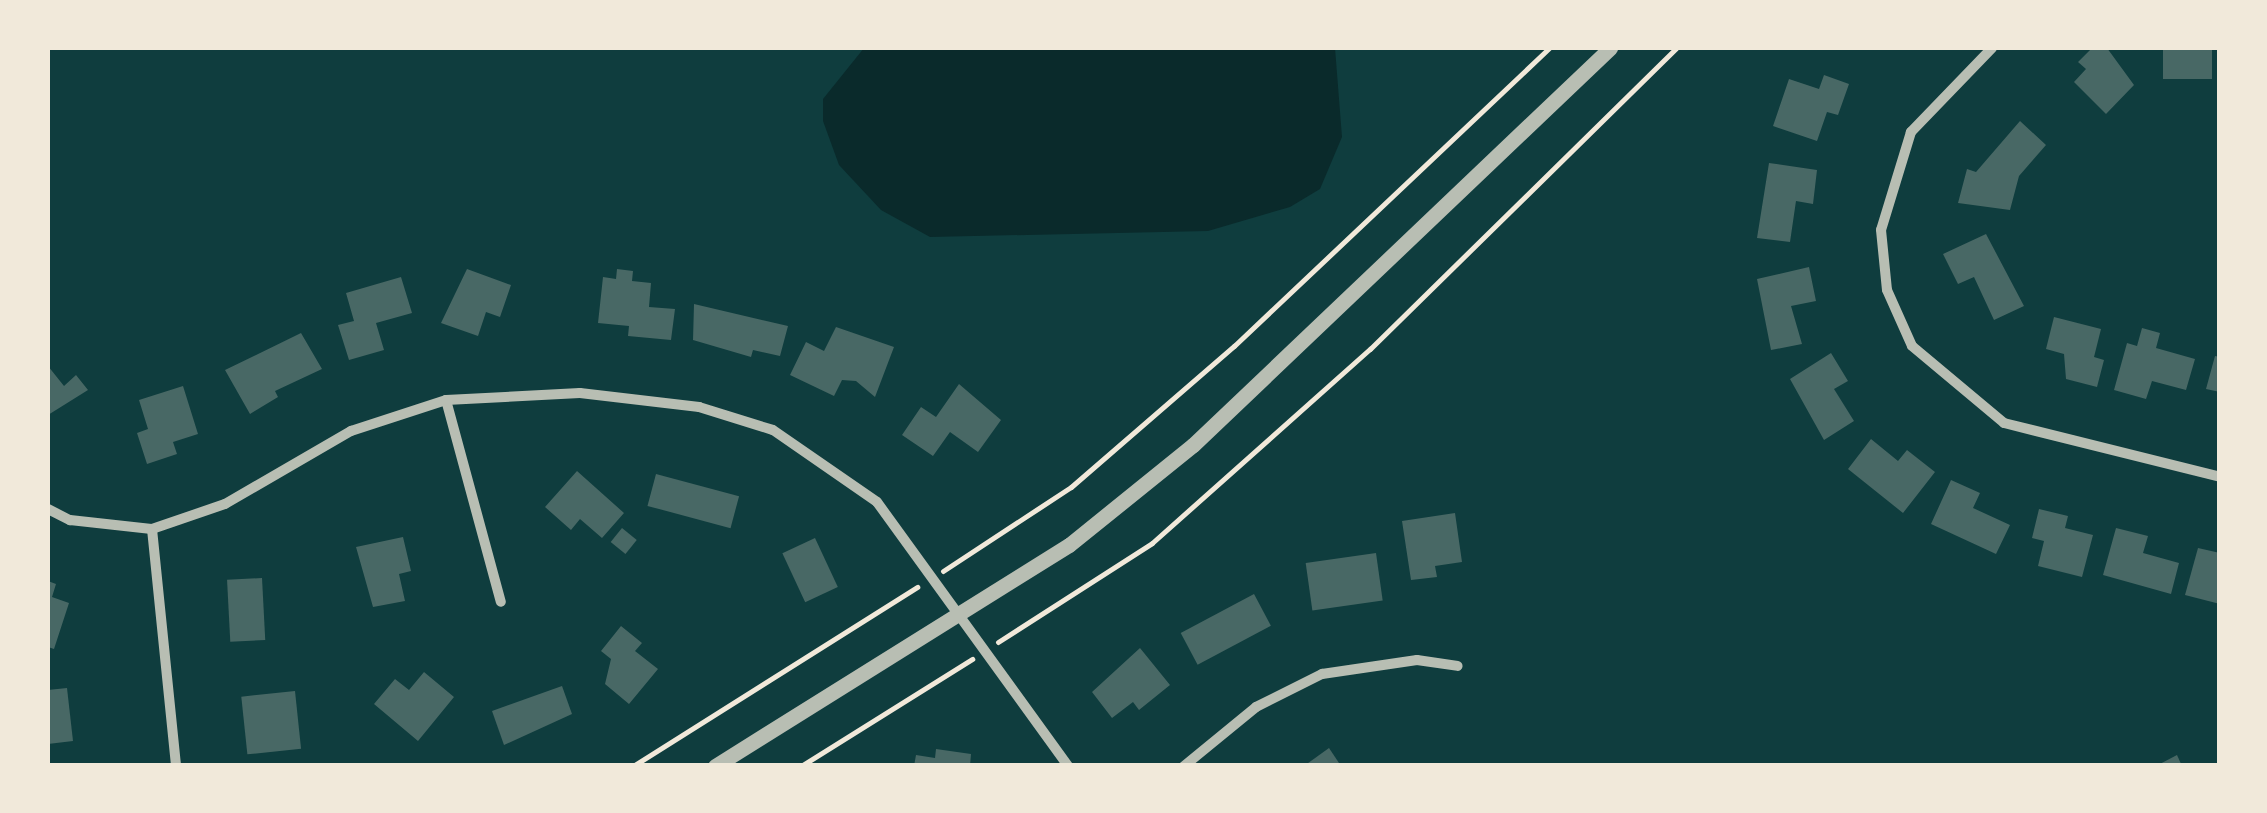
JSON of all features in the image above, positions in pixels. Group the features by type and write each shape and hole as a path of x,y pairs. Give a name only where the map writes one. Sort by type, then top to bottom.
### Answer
{"street":[{"path":"715,766 1070,545 1193,445 1610,48"},
{"path":"1992,48 1912,132 1881,230 1887,290 1912,346 2004,423 2220,477"},
{"path":"48,509 70,520 152,529 225,504 351,432 446,400 580,393 698,407 773,430 877,502 1068,766"},
{"path":"446,400 501,602"},
{"path":"152,529 176,766"},
{"path":"1184,766 1256,708 1322,674 1417,660 1458,666"}],"path":[{"path":"633,766 931,579 1097,465 1234,346 1548,48"},
{"path":"801,766 1152,543 1370,349 1676,48"}],"water":[{"path":"864,48 1335,48 1342,137 1320,189 1290,207 1208,231 930,237 881,210 839,165 823,121 823,99"}],"building":[{"path":"2092,48 2107,48 2134,85 2106,114 2074,82 2086,69 2078,62"},
{"path":"2163,48 2212,48 2212,79 2163,79"},
{"path":"1824,75 1849,84 1838,115 1827,112 1817,141 1773,126 1789,79 1819,89"},
{"path":"2020,121 2046,145 2019,176 2010,210 1958,203 1967,169 1976,172"},
{"path":"1769,163 1817,170 1813,204 1796,201 1790,242 1757,238"},
{"path":"1986,234 2024,306 1994,320 1974,277 1958,284 1943,254"},
{"path":"1809,267 1816,301 1791,306 1802,344 1771,350 1757,279"},
{"path":"467,269 511,285 500,317 486,312 478,336 441,323"},
{"path":"617,269 633,271 632,281 651,283 649,307 675,309 671,340 628,336 629,326 598,323 603,277 616,279"},
{"path":"401,277 412,313 376,323 384,350 349,360 338,325 354,321 346,293"},
{"path":"694,304 788,326 780,356 753,350 751,357 693,340"},
{"path":"2054,317 2101,329 2094,357 2104,360 2097,387 2066,379 2064,354 2046,349"},
{"path":"836,327 894,347 875,397 856,381 842,380 834,396 790,375 806,342 824,351"},
{"path":"2142,328 2160,333 2156,348 2195,359 2186,390 2152,381 2146,399 2114,390 2127,343 2137,346"},
{"path":"301,333 322,369 275,391 278,397 250,414 225,370"},
{"path":"1831,353 1848,381 1834,389 1854,421 1824,440 1790,379"},
{"path":"2215,356 2220,357 2220,392 2206,389"},
{"path":"48,366 64,386 76,375 88,390 48,415"},
{"path":"959,384 1001,420 978,452 950,432 933,456 902,435 921,407 936,417"},
{"path":"183,386 198,434 173,442 177,454 147,464 137,433 148,429 139,400"},
{"path":"1871,439 1898,461 1907,450 1935,472 1903,513 1848,469"},
{"path":"577,471 624,513 602,538 580,519 571,530 545,507"},
{"path":"656,474 739,496 731,528 647,506"},
{"path":"1951,480 1980,493 1973,508 2010,525 1996,554 1931,524"},
{"path":"2039,509 2068,516 2065,528 2093,535 2082,577 2038,566 2044,541 2032,538"},
{"path":"1455,513 1462,562 1435,566 1437,577 1411,580 1402,521"},
{"path":"622,528 637,540 625,554 611,542"},
{"path":"2116,528 2148,536 2143,553 2179,563 2171,594 2103,575"},
{"path":"403,537 411,571 399,574 405,601 373,607 356,547"},
{"path":"815,538 838,587 805,602 782,553"},
{"path":"2198,548 2220,553 2220,604 2185,595"},
{"path":"1376,553 1383,601 1312,610 1306,563"},
{"path":"262,578 265,640 230,642 227,580"},
{"path":"48,581 56,584 52,597 69,603 54,649 48,647"},
{"path":"1254,594 1271,626 1198,665 1181,633"},
{"path":"621,626 642,643 635,651 658,669 629,704 605,684 611,659 601,651"},
{"path":"1140,648 1170,685 1139,710 1133,702 1112,718 1092,692"},
{"path":"424,672 454,697 418,741 374,704 395,679 409,690"},
{"path":"562,686 572,714 504,745 492,711"},
{"path":"67,688 73,741 48,744 48,690"},
{"path":"295,691 301,749 247,754 241,697"},
{"path":"1329,748 1341,766 1304,766"},
{"path":"936,749 971,754 970,766 914,766 916,755 935,758"},
{"path":"2177,755 2182,766 2156,766"}]}
